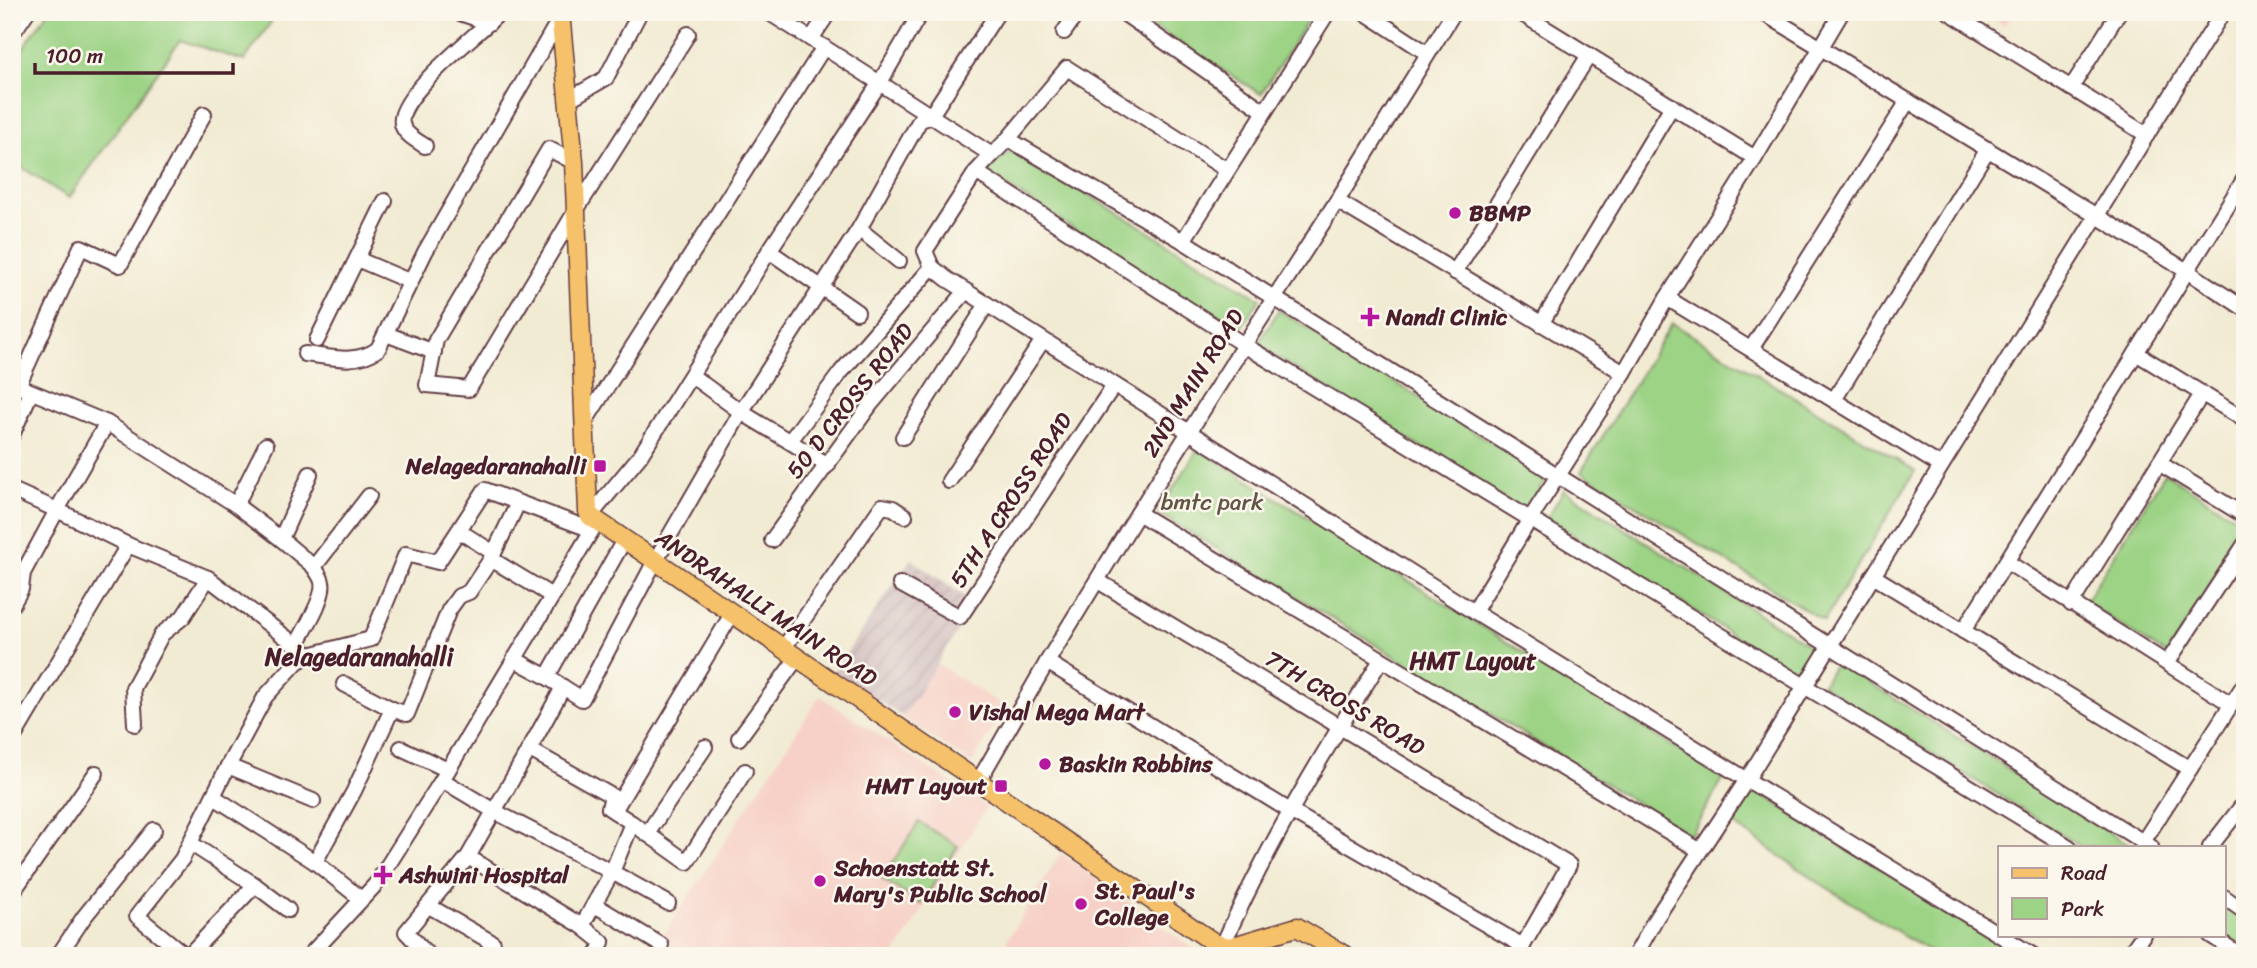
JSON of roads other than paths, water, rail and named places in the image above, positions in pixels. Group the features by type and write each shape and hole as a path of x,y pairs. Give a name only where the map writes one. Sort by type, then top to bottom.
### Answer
{"main road":[{"path":"560,15 573,162 588,512 591,523"},
{"name":"ANDRAHALLI MAIN ROAD","path":"591,523 624,540 1222,947"},
{"path":"1222,947 1297,927 1346,956"}],"street":[{"path":"12,34 27,12"},
{"path":"457,12 489,23"},
{"path":"425,146 405,131 401,123 402,113 429,77 500,12"},
{"path":"568,100 606,78 640,12"},
{"path":"768,12 992,155"},
{"path":"811,39 830,12"},
{"path":"309,956 376,884 552,596 591,523 640,456 692,376 769,251 879,84 921,12"},
{"path":"514,659 582,699 655,561 741,412 859,229 920,120 930,117 998,12"},
{"path":"1065,32 1078,12"},
{"path":"1122,12 1264,111"},
{"path":"1183,242 1328,12"},
{"path":"1364,12 1427,53"},
{"name":"2ND MAIN ROAD","path":"978,782 1046,662 1138,513 1454,12"},
{"path":"1519,12 1755,158"},
{"path":"1762,12 2245,309"},
{"path":"1474,612 1624,373 1842,12"},
{"path":"1949,12 2147,135"},
{"path":"2071,88 2119,12"},
{"path":"1635,956 2223,12"},
{"path":"305,354 355,360 369,356 378,349 425,252 560,15"},
{"path":"573,162 549,149 436,340 427,385 469,389 575,212 688,34"},
{"path":"584,423 824,47"},
{"path":"1455,272 1589,55"},
{"path":"1227,170 1067,68 1008,139 976,172 925,251 932,267 966,291 1189,434 1746,781 1998,934"},
{"path":"1751,349 1908,101"},
{"path":"1541,324 1672,106"},
{"path":"12,435 20,387 81,247 120,265 204,114"},
{"path":"1008,139 1183,242 2147,845 2190,769 2245,683"},
{"path":"1834,400 1988,149"},
{"path":"976,172 1244,345 2068,846"},
{"path":"1963,631 2245,178"},
{"path":"317,340 386,201"},
{"path":"1337,201 1624,373"},
{"path":"859,229 899,261"},
{"path":"769,251 857,312"},
{"path":"357,258 411,282"},
{"path":"790,441 841,372 932,267"},
{"name":"50 D CROSS ROAD","path":"772,540 871,404 966,291"},
{"path":"1667,298 1941,466"},
{"path":"902,437 987,304"},
{"path":"386,334 433,352"},
{"path":"949,481 1043,340"},
{"path":"2136,353 2245,420"},
{"path":"692,376 741,412 828,465"},
{"name":"5TH A CROSS ROAD","path":"900,584 960,617 1114,385"},
{"path":"20,387 107,423 236,505 314,567 322,580 321,597 296,646"},
{"path":"2071,604 2202,394"},
{"path":"12,605 21,589 23,573 107,423"},
{"path":"236,505 266,445"},
{"path":"2159,463 2245,516"},
{"path":"281,539 310,474"},
{"path":"12,490 128,545 208,578 309,655"},
{"path":"255,885 187,956 137,916 182,859 265,697 297,662 309,655 371,639 406,554 438,562 485,490 518,503 591,523"},
{"path":"314,567 369,496"},
{"path":"344,684 407,715 449,610 459,596 469,592 493,556 518,503"},
{"path":"739,738 882,506 893,508 905,516"},
{"path":"1138,513 1699,850"},
{"path":"459,531 552,596"},
{"path":"547,677 624,540"},
{"path":"2167,663 2245,544"},
{"path":"12,740 128,545"},
{"path":"2007,562 2231,704"},
{"path":"1873,576 2190,769"},
{"path":"135,724 133,688 162,634 183,617 208,578"},
{"name":"7TH CROSS ROAD","path":"1098,581 1569,865 1520,951"},
{"path":"614,811 732,614"},
{"path":"1222,947 1290,811 1381,660"},
{"path":"1046,662 1520,951"},
{"path":"429,956 406,932 468,856 530,750 563,687"},
{"path":"315,862 355,791 392,709"},
{"path":"648,834 705,747"},
{"path":"401,748 445,775 494,811 668,902"},
{"path":"530,750 612,796 609,808 687,862 745,771"},
{"path":"228,766 313,801"},
{"path":"12,893 96,773"},
{"path":"214,797 315,862 361,899"},
{"path":"2211,846 2245,802"},
{"path":"582,926 612,872 632,823"},
{"path":"58,956 84,917 154,830"},
{"path":"190,843 288,910"},
{"path":"468,856 582,926 602,942 597,956"},
{"path":"2226,898 2245,912"},
{"path":"595,905 661,945"},
{"path":"429,906 493,943 485,956"},
{"path":"2001,936 2034,956"},
{"path":"2128,956 2142,936"},
{"path":"2212,936 2242,956"}],"place":[{"name":"BBMP","path":"1455,213"},
{"name":"Nandi Clinic","path":"1370,317"},
{"name":"Nelagedaranahalli","path":"600,466"},
{"name":"Vishal Mega Mart","path":"955,712"},
{"name":"Baskin Robbins","path":"1045,764"},
{"name":"HMT Layout","path":"1001,786"},
{"name":"Ashwini Hospital","path":"383,875"},
{"name":"Schoenstatt St. Mary's Public School","path":"820,881"},
{"name":"St. Paul's College","path":"1081,904"}],"district":[{"name":"Nelagedaranahalli","path":"359,657"},
{"name":"HMT Layout","path":"1473,661"}],"park label":[{"name":"bmtc park","path":"1212,502"}]}
